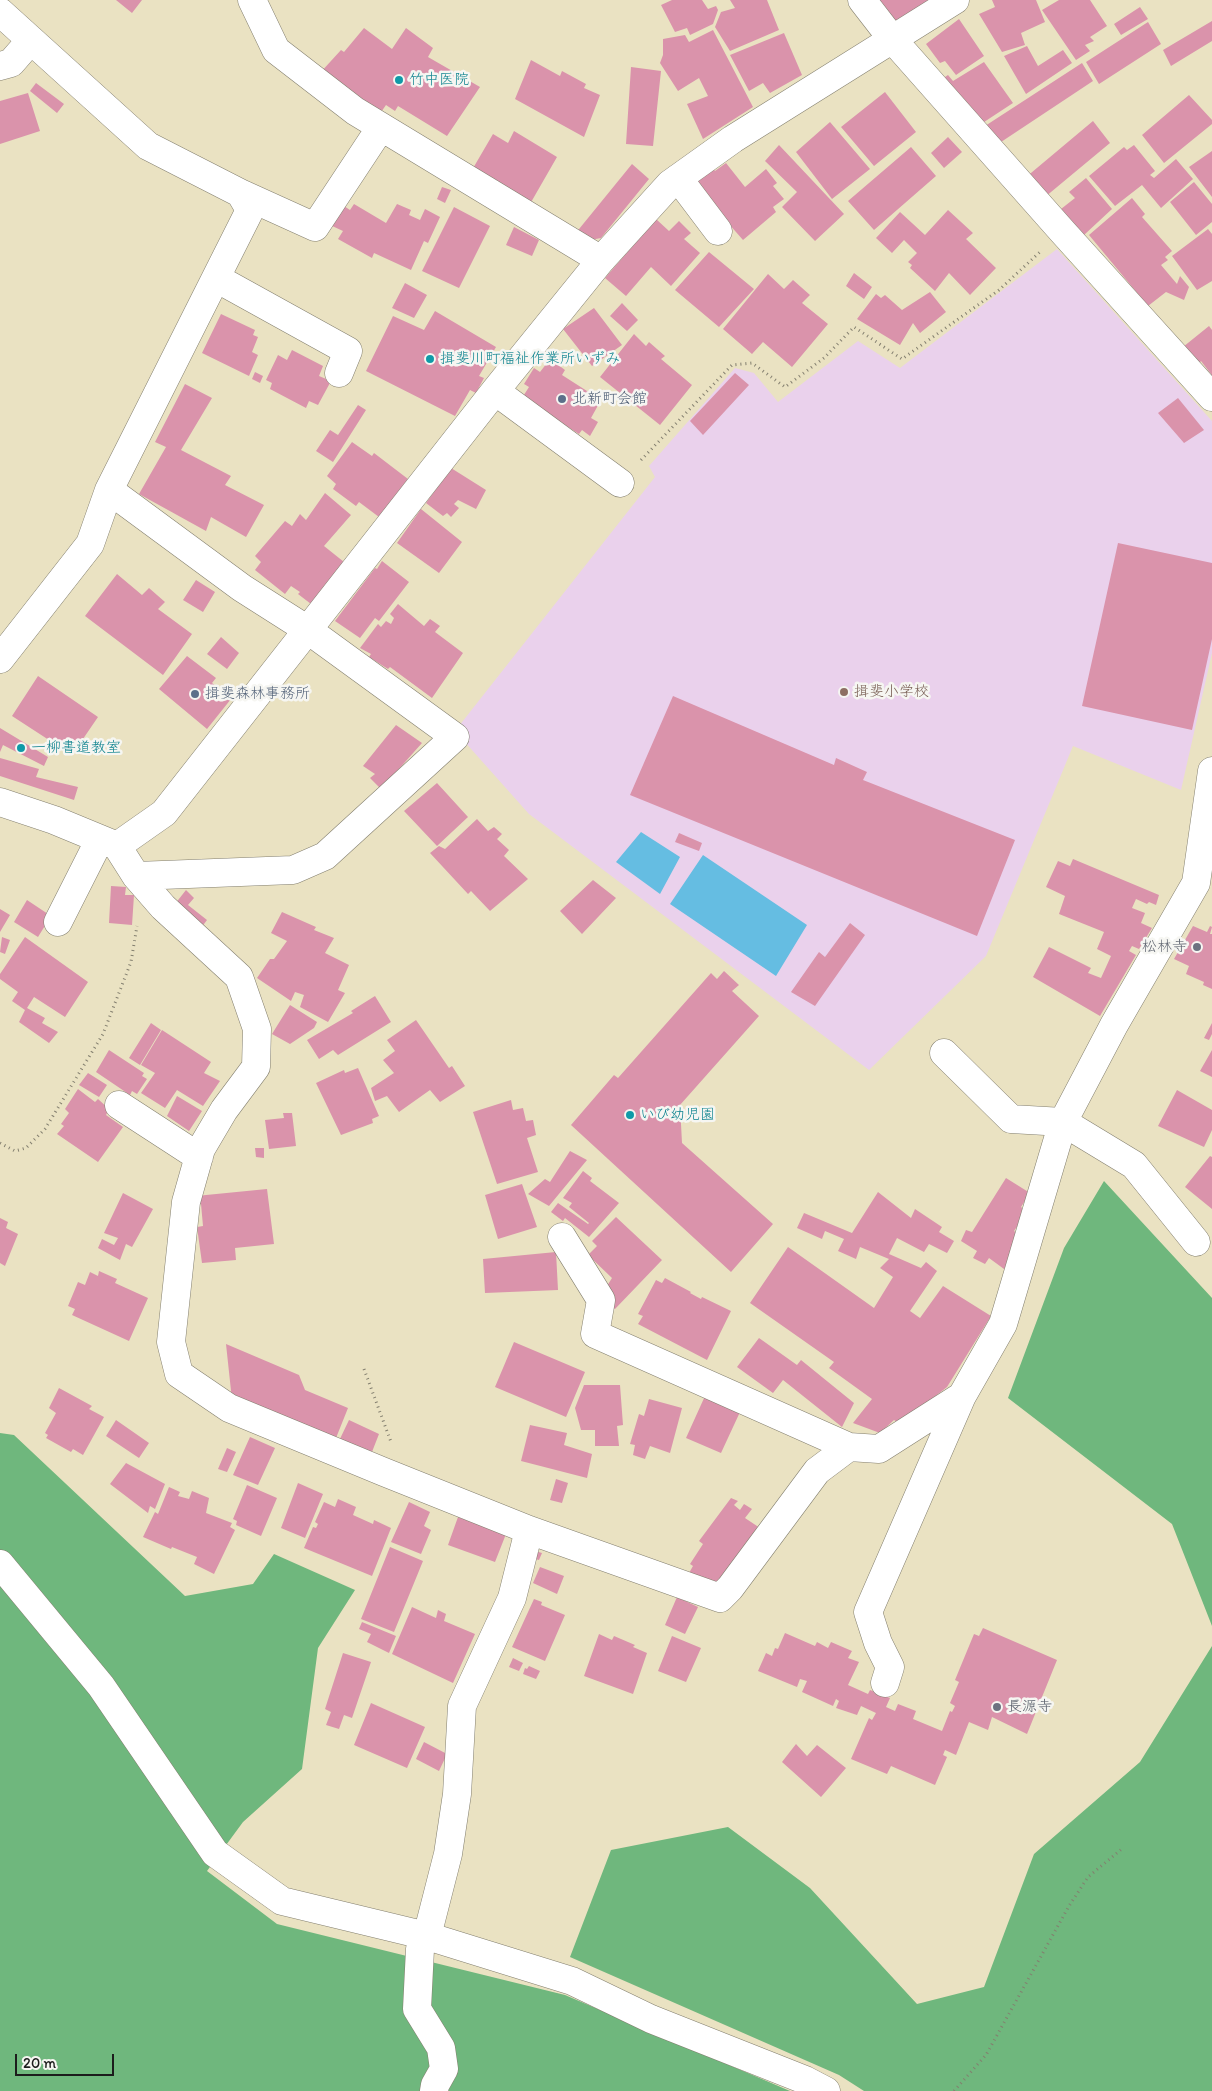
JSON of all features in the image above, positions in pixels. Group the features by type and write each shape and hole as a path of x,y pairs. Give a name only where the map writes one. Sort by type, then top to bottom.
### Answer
{"street":[{"path":"252,0 276,50 355,111 601,260"},
{"path":"862,0 893,40 1212,397"},
{"path":"58,922 109,842 164,813 495,391 601,260 670,184 733,139 955,0"},
{"path":"0,12 148,146 240,193 314,227 381,127"},
{"path":"0,66 11,63 31,40"},
{"path":"678,178 718,231"},
{"path":"0,659 90,544 110,490 250,210 240,193"},
{"path":"216,278 348,351 339,373"},
{"path":"495,391 620,482"},
{"path":"110,490 242,588 308,630 455,737 325,856 293,870 140,881"},
{"path":"885,1683 890,1667 878,1643 868,1612 962,1396 1003,1324 1063,1122 1114,1025 1196,883 1212,771"},
{"path":"0,802 54,820 109,842 163,907 239,977 257,1029 256,1067 224,1110 201,1149 186,1202 171,1342 179,1374 230,1408 529,1530 720,1598 730,1588 817,1471 849,1447"},
{"path":"944,1053 1011,1119 1063,1122 1134,1164 1196,1242"},
{"path":"119,1105 199,1158"},
{"path":"562,1237 601,1300 595,1334 849,1447 879,1449 962,1396"},
{"path":"434,2091 435,2085 444,2069 441,2048 417,2009 420,1949 427,1936 448,1854 456,1803 462,1706 512,1598 529,1530"},
{"path":"0,1564 101,1686 216,1853 282,1900 427,1936 572,1981 651,2019 805,2080 826,2091"}],"path":[{"path":"620,482 732,365 752,363 785,387 824,358 854,327 902,359 999,290 1062,231"},
{"path":"0,1143 15,1152 26,1148 45,1129 103,1034 131,962 140,881"},
{"path":"364,1369 391,1440 392,1475"},
{"path":"954,2091 986,2055 1070,1906 1088,1878 1123,1848"}],"shaded area":[{"name":"揖斐小学校","path":"1057,249 1212,421 1212,653 1181,790 1073,746 986,956 869,1070 529,814 455,731 655,477 649,466 735,368 754,373 778,402 858,341 900,368"}],"green space":[{"path":"1104,1181 1212,1298 1212,1626 1172,1524 1008,1398 1064,1248"},
{"path":"0,1433 14,1435 185,1596 253,1584 274,1554 355,1590 318,1648 302,1769 243,1822 207,1871 277,1924 565,1995 790,2091 0,2091"},
{"path":"1212,1646 1212,2091 864,2091 839,2075 570,1957 611,1850 728,1827 810,1888 917,2004 984,1987 1034,1854 1140,1762"}],"water":[{"path":"641,832 680,857 660,894 616,862"},
{"path":"703,855 807,925 776,976 670,904"}],"building":[{"path":"116,0 142,0 132,13"},
{"path":"672,0 702,0 708,9 716,6 718,10 713,24 690,35 687,28 675,32 661,5"},
{"path":"730,0 767,0 779,30 730,51 715,27 721,12 735,8"},
{"path":"875,0 934,0 895,28"},
{"path":"992,0 1036,0 1045,22 1021,33 1025,45 1002,52 979,14 995,7"},
{"path":"1059,0 1090,0 1107,26 1090,37 1094,41 1085,45 1090,51 1076,60 1042,10"},
{"path":"1140,7 1148,19 1121,35 1114,24"},
{"path":"959,19 984,56 956,75 945,61 940,63 926,44"},
{"path":"1212,21 1212,41 1171,66 1163,50"},
{"path":"1148,22 1161,44 1099,84 1086,62"},
{"name":"竹中医院","path":"364,28 392,49 406,28 433,48 428,57 480,87 447,136 398,106 395,111 386,105 379,115 320,73 341,50 344,52"},
{"path":"713,30 753,107 703,139 687,104 708,96 699,78 678,91 660,63 663,55 663,39 685,35 689,42"},
{"path":"784,33 802,75 770,93 763,83 749,91 730,55"},
{"path":"1027,46 1038,66 1063,50 1072,63 1026,94 1004,56"},
{"path":"531,60 560,76 562,71 586,84 584,88 600,95 584,137 515,99"},
{"path":"984,62 1013,103 978,126 939,81 948,75 953,81"},
{"path":"1082,63 1093,81 998,144 985,126"},
{"path":"631,67 661,71 653,146 626,144"},
{"path":"36,83 64,104 57,113 30,91"},
{"path":"885,92 916,132 874,166 841,127"},
{"path":"28,93 40,131 0,144 0,101"},
{"path":"1189,95 1212,120 1212,124 1164,163 1142,135"},
{"path":"1093,121 1110,143 1045,197 1025,178"},
{"path":"830,122 870,169 832,199 796,152"},
{"path":"514,131 557,157 530,204 472,170 493,134 508,143"},
{"path":"948,137 962,152 944,168 931,153"},
{"path":"779,145 844,214 815,241 782,207 797,192 765,161"},
{"path":"1134,145 1155,171 1150,175 1154,178 1176,159 1193,179 1161,208 1142,185 1115,206 1089,176 1124,147 1127,150"},
{"path":"911,147 936,176 874,230 848,201"},
{"path":"1212,151 1212,197 1189,167"},
{"path":"726,163 745,187 766,169 777,183 773,186 784,199 773,207 776,212 743,240 692,182 712,167 715,171"},
{"path":"632,164 649,179 601,238 585,241 575,234"},
{"path":"1086,178 1112,209 1084,235 1061,209 1075,198 1069,192"},
{"path":"1194,182 1212,204 1212,222 1196,235 1170,202"},
{"path":"442,187 451,190 445,203 437,199"},
{"path":"1132,198 1145,214 1142,217 1172,251 1165,257 1168,260 1161,265 1177,284 1180,276 1189,287 1184,300 1166,292 1148,306 1089,235"},
{"path":"341,204 350,210 354,204 386,223 397,204 411,210 409,215 420,220 425,209 440,217 428,243 424,241 411,270 374,253 372,258 338,239 343,231 330,225"},
{"path":"454,207 490,226 459,288 422,271"},
{"path":"948,210 973,233 966,239 996,268 970,295 949,273 935,291 910,268 912,265 908,262 917,253 904,240 892,253 876,238 900,212 925,235"},
{"path":"656,219 669,231 679,221 691,233 684,239 700,253 671,286 651,267 626,296 605,278"},
{"path":"514,227 539,240 532,256 506,245"},
{"path":"1208,229 1212,234 1212,281 1197,290 1172,256"},
{"path":"709,252 754,289 719,327 675,290"},
{"path":"854,273 872,287 864,299 846,286"},
{"path":"768,274 784,289 793,280 810,295 802,303 828,324 792,367 763,342 752,354 723,329"},
{"path":"405,283 427,295 414,318 392,308"},
{"path":"930,292 946,312 920,333 913,323 900,345 857,319 876,294 881,298 885,295 902,310"},
{"path":"622,303 638,320 627,331 610,316"},
{"path":"594,308 622,345 592,366 563,329"},
{"name":"揖斐川町福祉作業所いずみ","path":"435,311 496,347 479,376 484,378 476,393 470,390 455,416 366,371 393,316 424,330"},
{"path":"221,314 255,330 253,335 258,337 252,352 258,355 249,376 202,353"},
{"path":"1209,326 1212,330 1212,384 1206,377 1211,374 1201,361 1197,366 1183,347"},
{"path":"634,334 646,346 649,342 665,356 661,359 692,385 660,425 600,377"},
{"path":"292,350 323,366 319,376 331,381 318,405 309,401 306,408 270,389 272,383 266,380 278,355 287,360"},
{"name":"北新町会館","path":"553,361 565,370 562,375 601,400 591,418 598,422 590,436 582,430 579,434 522,398 529,387 524,384 534,368 540,372 547,363 550,365"},
{"path":"255,372 263,376 260,383 252,379"},
{"path":"735,373 749,385 703,435 690,421"},
{"path":"185,384 212,398 181,450 231,476 225,485 264,505 246,537 211,517 206,531 139,494 166,447 155,442"},
{"path":"1178,398 1204,430 1184,443 1158,413"},
{"path":"358,405 366,410 333,462 316,451 330,430 338,435"},
{"path":"352,442 372,456 374,453 408,479 379,517 359,502 356,506 333,489 336,484 327,476"},
{"path":"451,468 486,490 476,509 458,500 454,504 459,508 451,517 447,513 443,516 426,503"},
{"path":"325,493 351,515 324,546 344,562 311,604 298,594 300,592 291,586 285,594 255,570 261,562 255,556 285,521 292,526 300,514 306,520"},
{"path":"421,509 462,542 439,573 397,543"},
{"path":"1118,543 1212,563 1212,639 1192,730 1082,706"},
{"path":"382,561 409,582 379,621 375,618 360,638 335,621"},
{"path":"117,574 142,595 149,588 165,602 158,609 192,634 163,675 85,616"},
{"path":"196,580 215,592 203,612 183,600"},
{"path":"398,604 424,626 430,619 440,626 435,632 463,653 432,698 390,667 388,669 369,657 371,654 360,648 378,624 381,627 386,621 391,624 394,618 390,614"},
{"path":"221,637 239,653 227,669 207,654"},
{"name":"揖斐森林事務所","path":"187,656 216,678 212,683 231,699 207,729 159,689"},
{"path":"38,676 98,717 72,755 12,716"},
{"path":"673,696 834,765 836,758 867,772 863,780 1015,840 977,936 630,795"},
{"path":"396,725 422,743 381,789 370,778 375,774 363,766"},
{"name":"一柳書道教室","path":"0,728 48,757 44,766 3,745 0,752"},
{"path":"0,758 39,769 36,777 78,787 74,800 0,776"},
{"path":"437,783 468,817 437,846 404,811"},
{"path":"477,819 488,831 494,827 502,834 497,839 509,850 504,856 528,879 490,911 471,891 468,894 430,853 439,846 445,849"},
{"path":"679,833 702,843 699,851 675,842"},
{"path":"1073,859 1159,895 1156,905 1149,902 1147,904 1136,899 1132,908 1145,913 1141,923 1152,928 1139,949 1132,946 1129,951 1136,955 1100,1016 1033,977 1049,947 1091,968 1088,973 1101,978 1111,956 1097,949 1104,932 1059,914 1065,896 1046,887 1058,861 1070,866"},
{"path":"593,880 616,898 582,934 560,911"},
{"path":"111,886 126,887 125,895 134,895 132,925 109,923"},
{"path":"186,890 194,898 188,905 207,920 201,928 175,904"},
{"path":"27,900 51,916 38,937 14,922"},
{"path":"0,909 10,915 0,932"},
{"path":"282,912 316,927 314,930 334,938 325,953 349,965 338,990 345,993 328,1022 300,1007 304,995 295,992 291,1001 257,978 270,959 274,959 287,941 271,933"},
{"path":"850,923 865,935 815,1006 791,992 819,952 825,957"},
{"name":"松林寺","path":"1193,926 1207,932 1210,926 1212,927 1210,934 1212,934 1212,989 1203,985 1204,982 1186,974 1189,966 1174,959"},
{"path":"2,937 10,940 5,954 0,952"},
{"path":"25,937 88,982 65,1017 34,997 27,1008 45,1018 42,1023 58,1032 49,1043 19,1022 25,1010 12,1001 18,992 0,979 0,974"},
{"name":"いび幼児園","path":"724,971 739,985 732,991 759,1016 680,1105 682,1143 773,1224 731,1272 571,1125 614,1075 618,1078 711,973 717,979"},
{"path":"375,996 391,1022 338,1055 333,1050 319,1059 307,1040 353,1013 351,1011"},
{"path":"290,1005 317,1022 314,1028 290,1044 272,1034"},
{"path":"416,1020 449,1068 452,1066 465,1086 440,1102 430,1090 399,1112 387,1096 375,1101 371,1088 394,1073 383,1060 395,1051 387,1040"},
{"path":"151,1023 161,1030 140,1065 129,1058"},
{"path":"1212,1023 1212,1034 1209,1040 1204,1038"},
{"path":"162,1030 211,1062 204,1073 220,1081 203,1106 177,1090 165,1108 141,1093 155,1073 141,1065"},
{"path":"109,1050 144,1073 142,1076 147,1079 137,1094 132,1091 130,1095 96,1072"},
{"path":"1212,1050 1212,1077 1200,1071"},
{"path":"358,1068 379,1116 372,1119 373,1123 341,1135 316,1083 344,1070 345,1073"},
{"path":"88,1073 107,1085 99,1097 79,1085"},
{"path":"78,1089 95,1102 98,1099 109,1109 106,1115 123,1127 98,1162 57,1134 64,1126 61,1124 69,1113 65,1109"},
{"path":"1177,1090 1212,1110 1212,1130 1204,1147 1158,1126"},
{"path":"177,1096 202,1111 189,1131 167,1116"},
{"path":"511,1100 513,1110 523,1108 526,1121 533,1120 536,1135 527,1138 538,1172 497,1184 473,1112"},
{"path":"283,1113 292,1113 296,1146 269,1149 265,1120 284,1118"},
{"path":"255,1148 264,1148 264,1158 256,1157"},
{"path":"570,1151 587,1160 549,1206 528,1194 545,1179 550,1182"},
{"path":"1210,1156 1212,1157 1212,1209 1185,1187"},
{"path":"583,1171 592,1178 590,1181 619,1203 589,1237 565,1218 563,1221 551,1212 558,1203 589,1223 569,1207 572,1203 563,1198"},
{"path":"1006,1178 1030,1193 1021,1207 1027,1212 1014,1231 1022,1238 1004,1269 989,1258 985,1264 973,1258 977,1251 961,1241 966,1230 972,1232"},
{"path":"522,1184 537,1227 498,1239 485,1195"},
{"path":"267,1189 274,1244 235,1248 236,1260 202,1263 197,1227 203,1226 201,1204 197,1205 196,1196"},
{"path":"878,1192 911,1218 915,1209 942,1227 939,1232 954,1241 947,1253 929,1244 924,1252 897,1238 889,1254 921,1268 926,1262 937,1271 910,1311 920,1318 943,1286 991,1316 947,1387 900,1424 894,1420 880,1433 853,1423 872,1399 829,1368 834,1362 750,1303 788,1247 874,1308 893,1277 880,1268 889,1259 860,1247 856,1259 838,1251 844,1239 825,1231 822,1239 797,1228 804,1213 852,1233"},
{"path":"123,1193 153,1209 132,1247 126,1244 120,1260 98,1248 102,1239 114,1245 118,1238 104,1233"},
{"path":"616,1217 662,1260 615,1309 612,1307 607,1286 612,1278 588,1255 597,1246 592,1241"},
{"path":"0,1218 8,1222 6,1228 18,1234 5,1266 0,1263"},
{"path":"556,1252 558,1290 485,1293 483,1259"},
{"path":"99,1271 117,1279 115,1283 148,1298 129,1341 72,1315 75,1309 68,1306 78,1282 85,1285 90,1272 98,1276"},
{"path":"665,1278 701,1299 702,1297 731,1311 707,1360 638,1324 643,1316 638,1314 656,1280 662,1283"},
{"path":"759,1338 797,1365 801,1360 854,1403 842,1427 783,1380 773,1393 737,1367"},
{"path":"514,1342 585,1372 566,1417 495,1387"},
{"path":"226,1344 299,1375 305,1390 348,1408 334,1443 232,1400"},
{"path":"584,1385 620,1385 623,1425 617,1426 619,1446 595,1446 595,1430 581,1430 575,1408"},
{"path":"59,1388 92,1406 89,1409 104,1417 83,1455 73,1449 71,1452 46,1438 48,1435 45,1433 56,1413 49,1408"},
{"path":"705,1396 740,1412 721,1453 686,1438"},
{"path":"649,1399 682,1408 670,1453 650,1446 645,1459 633,1455 635,1445 630,1444 639,1414 644,1416"},
{"path":"116,1420 149,1443 139,1458 106,1436"},
{"path":"349,1420 379,1434 370,1457 338,1443"},
{"path":"530,1425 567,1433 564,1445 592,1454 587,1478 521,1461"},
{"path":"250,1437 275,1448 258,1485 233,1475"},
{"path":"227,1448 236,1452 227,1472 218,1469"},
{"path":"126,1463 165,1484 155,1509 150,1506 148,1513 110,1484"},
{"path":"556,1479 568,1483 562,1503 550,1500"},
{"path":"298,1483 323,1494 305,1538 281,1528"},
{"path":"247,1485 277,1498 261,1536 236,1525 237,1521 233,1519"},
{"path":"169,1487 180,1492 178,1496 189,1499 192,1491 209,1498 206,1513 232,1523 230,1527 235,1530 214,1574 194,1564 197,1557 172,1547 171,1549 143,1537 155,1512 158,1514"},
{"path":"731,1498 738,1501 734,1505 740,1510 744,1504 752,1509 745,1518 760,1528 716,1583 689,1573 693,1566 690,1564 703,1544 699,1541"},
{"path":"338,1499 356,1507 353,1515 373,1524 374,1520 391,1528 372,1576 304,1548 313,1527 316,1528 318,1524 315,1522 324,1502 335,1507"},
{"path":"409,1502 430,1512 424,1526 431,1530 421,1554 391,1542"},
{"path":"458,1517 506,1534 495,1562 448,1545"},
{"path":"390,1547 423,1561 394,1632 361,1619"},
{"path":"535,1551 542,1553 539,1560 532,1558"},
{"path":"540,1567 564,1576 557,1594 533,1583"},
{"path":"677,1597 698,1607 685,1634 665,1625"},
{"path":"534,1599 542,1602 541,1605 565,1615 545,1661 512,1647"},
{"path":"412,1607 436,1618 438,1610 446,1614 444,1621 475,1634 453,1683 392,1654"},
{"path":"362,1622 396,1636 389,1653 367,1642 371,1634 359,1629"},
{"name":"長源寺","path":"983,1628 1057,1660 1027,1734 992,1717 988,1730 969,1722 956,1755 945,1750 943,1755 947,1757 935,1785 891,1766 887,1774 851,1759 869,1718 872,1720 876,1713 861,1706 857,1715 836,1708 839,1701 836,1699 833,1706 802,1692 807,1681 800,1679 797,1687 758,1671 766,1653 772,1656 775,1648 778,1649 785,1633 815,1646 817,1642 828,1648 831,1642 852,1651 848,1658 859,1662 848,1685 868,1694 870,1690 890,1698 886,1707 895,1711 898,1704 916,1711 913,1719 942,1731 950,1711 952,1712 955,1706 950,1703 959,1682 955,1680 974,1634 979,1636"},
{"path":"599,1634 612,1640 614,1636 635,1645 633,1647 647,1653 633,1694 584,1676"},
{"path":"672,1636 701,1648 686,1682 658,1671"},
{"path":"343,1653 371,1662 352,1718 344,1715 339,1729 326,1725 331,1712 325,1709"},
{"path":"513,1658 523,1663 519,1671 509,1667"},
{"path":"529,1666 540,1671 536,1679 523,1674 525,1668 527,1669"},
{"path":"371,1703 425,1727 407,1768 354,1745"},
{"path":"424,1742 447,1754 439,1771 416,1759"},
{"path":"796,1744 807,1756 817,1745 846,1768 821,1797 782,1762"}],"place":[{"name":"竹中医院","path":"399,80"},
{"name":"揖斐川町福祉作業所いずみ","path":"430,359"},
{"name":"北新町会館","path":"562,399"},
{"name":"揖斐小学校","path":"844,692"},
{"name":"揖斐森林事務所","path":"195,694"},
{"name":"一柳書道教室","path":"21,748"},
{"name":"松林寺","path":"1197,947"},
{"name":"いび幼児園","path":"630,1115"},
{"name":"長源寺","path":"997,1707"}]}
